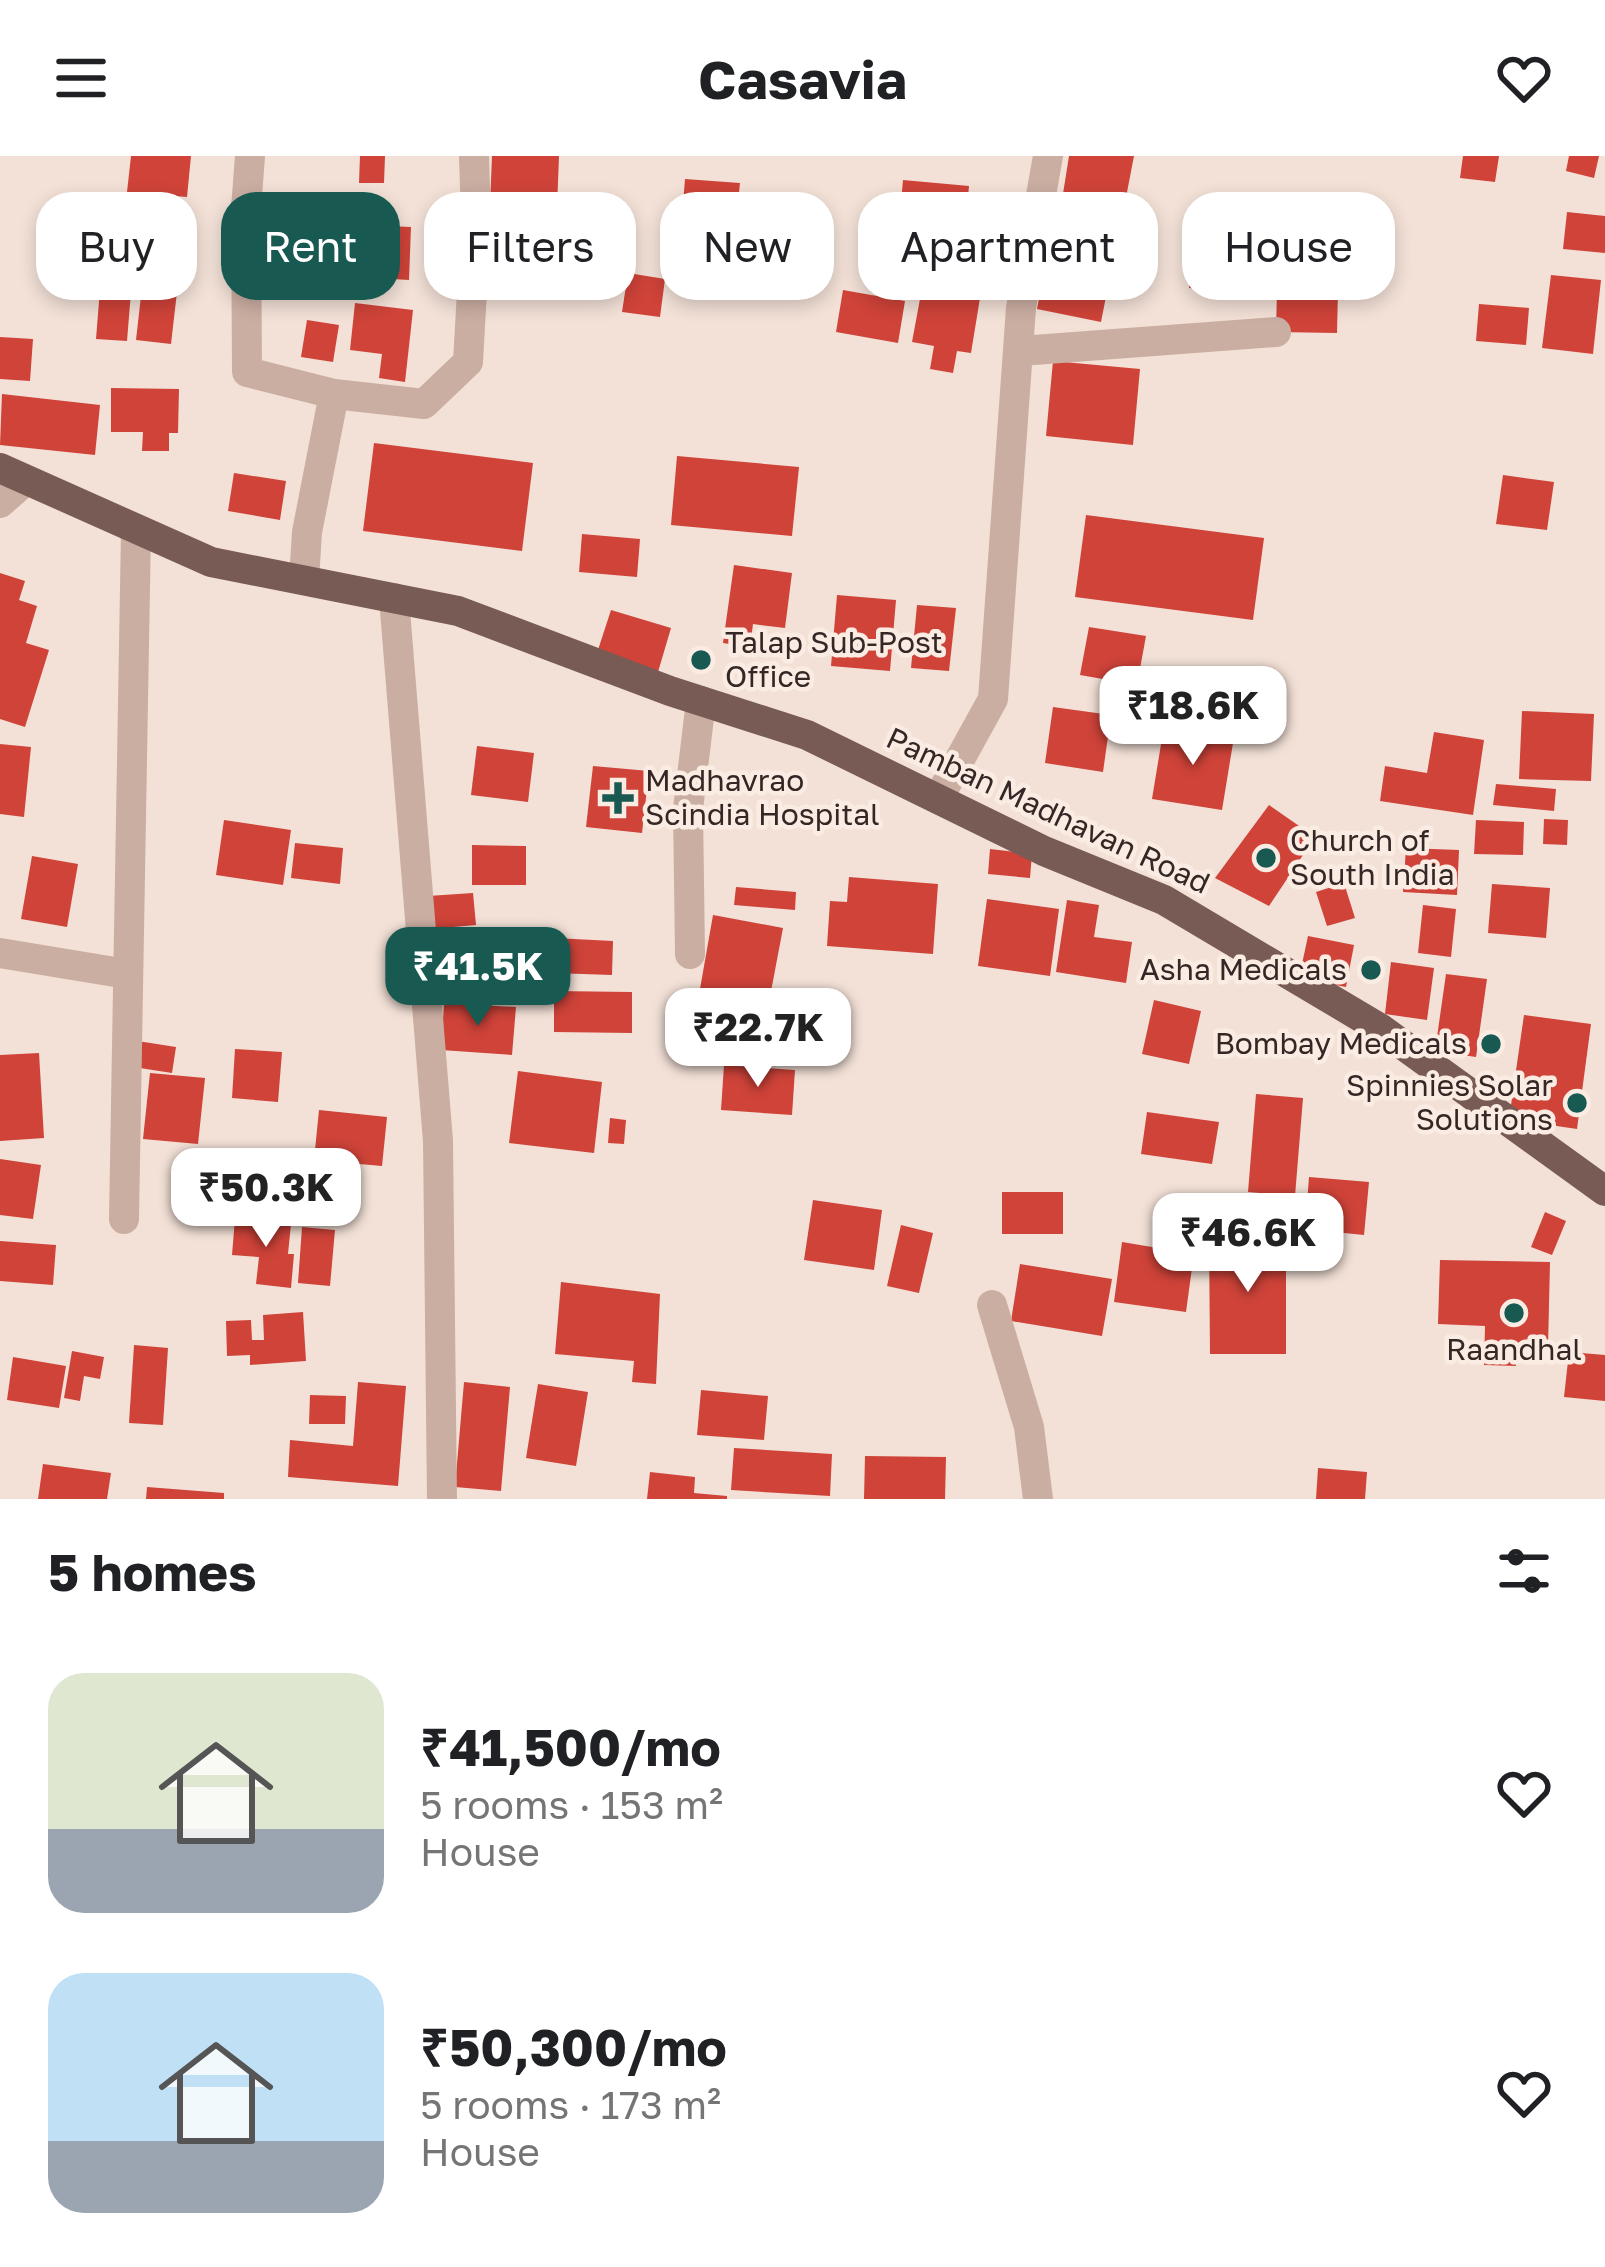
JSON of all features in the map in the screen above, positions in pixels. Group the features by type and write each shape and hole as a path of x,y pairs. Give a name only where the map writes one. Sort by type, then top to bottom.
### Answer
{"main road":[{"name":"Pamban Madhavan Road","path":"12,475 212,562 458,611 807,735 1044,850 1163,900 1381,1029 1605,1189"}],"street":[{"path":"250,156 247,372 334,394 424,404 468,362 476,220 473,156"},
{"path":"938,799 993,699 1022,308 1048,156"},
{"path":"1020,351 1276,332"},
{"path":"304,580 307,532 334,394"},
{"path":"0,503 12,475"},
{"path":"124,1220 136,530"},
{"path":"394,598 438,1141 442,1499"},
{"path":"690,954 688,809 701,700"},
{"path":"0,953 127,974"},
{"path":"992,1305 1029,1426 1038,1499"}],"building":[{"path":"131,156 191,156 187,192 127,192"},
{"path":"360,156 385,156 384,183 359,183"},
{"path":"492,156 559,156 558,192 491,192"},
{"path":"1069,156 1134,156 1127,192 1063,192"},
{"path":"1463,156 1499,156 1495,182 1460,178"},
{"path":"1569,156 1599,156 1594,178 1566,171"},
{"path":"685,179 740,183 739,192 684,192"},
{"path":"903,180 969,186 968,192 902,192"},
{"path":"1567,212 1605,216 1605,253 1563,249"},
{"path":"400,227 411,227 409,280 400,279"},
{"path":"636,274 660,278 660,317 622,312 624,300 636,300"},
{"path":"1551,275 1601,280 1593,354 1542,348"},
{"path":"843,290 858,293 858,300 905,301 898,343 836,332"},
{"path":"99,300 130,300 127,341 96,339"},
{"path":"141,300 176,300 171,344 136,340"},
{"path":"920,300 980,300 971,353 957,351 953,373 930,369 934,346 912,342"},
{"path":"1039,300 1105,300 1101,322 1037,309"},
{"path":"1277,300 1338,300 1337,333 1276,332"},
{"path":"355,303 413,310 405,382 379,378 382,354 350,350"},
{"path":"1479,304 1529,308 1526,345 1476,341"},
{"path":"307,320 339,325 333,362 301,357"},
{"path":"0,337 33,339 30,381 0,379"},
{"path":"1053,361 1140,369 1133,445 1046,436"},
{"path":"111,388 179,389 178,433 169,433 169,451 142,451 143,432 111,432"},
{"path":"2,394 100,405 95,455 0,445"},
{"path":"374,443 533,463 522,551 363,531"},
{"path":"677,456 799,467 792,536 671,525"},
{"path":"234,473 286,481 280,520 228,511"},
{"path":"1503,475 1554,482 1547,530 1496,524"},
{"path":"1086,515 1264,538 1253,620 1075,597"},
{"path":"582,534 640,539 637,577 579,572"},
{"path":"734,565 792,573 785,628 753,624 750,647 723,643"},
{"path":"0,573 25,581 19,600 37,606 26,643 49,650 25,727 0,719"},
{"path":"837,595 896,600 890,671 831,666"},
{"path":"917,605 956,608 949,671 911,668"},
{"path":"611,610 671,628 658,672 597,653"},
{"path":"1089,627 1146,636 1137,685 1080,675"},
{"path":"1053,707 1111,715 1103,772 1045,763"},
{"path":"1522,711 1594,714 1591,781 1519,779"},
{"path":"1164,726 1234,737 1222,810 1152,799"},
{"path":"1434,732 1484,740 1473,815 1380,801 1385,766 1427,773"},
{"path":"0,744 31,747 24,817 0,814"},
{"path":"477,746 534,753 528,802 471,795"},
{"path":"593,766 649,771 642,833 586,827"},
{"path":"1496,784 1556,789 1554,811 1493,805"},
{"name":"Church of South India","path":"1269,805 1315,837 1269,906 1215,878"},
{"path":"1544,819 1568,820 1567,845 1543,844"},
{"path":"224,820 291,830 283,885 216,875"},
{"path":"1476,820 1524,822 1523,855 1474,854"},
{"path":"295,843 343,848 340,884 291,878"},
{"path":"472,845 526,846 526,885 472,885"},
{"path":"1406,848 1459,850 1457,895 1403,892"},
{"path":"990,849 1032,854 1030,878 988,874"},
{"path":"32,856 78,864 67,927 21,919"},
{"path":"849,877 938,884 933,954 827,946 830,901 847,902"},
{"path":"1344,883 1355,918 1327,926 1316,892"},
{"path":"1492,884 1550,888 1546,938 1488,933"},
{"path":"736,887 796,892 795,910 734,905"},
{"path":"473,893 476,925 431,929 428,896"},
{"path":"987,899 1059,909 1050,976 978,966"},
{"path":"1067,900 1099,905 1094,937 1132,942 1126,983 1056,972"},
{"path":"1423,905 1456,909 1451,957 1418,953"},
{"path":"713,915 783,928 769,1002 700,989"},
{"path":"1308,936 1354,945 1346,987 1299,978"},
{"path":"554,938 613,941 612,975 553,973"},
{"path":"1391,962 1434,968 1427,1020 1385,1014"},
{"path":"1446,974 1487,979 1476,1057 1435,1051"},
{"path":"554,991 632,992 632,1033 554,1032"},
{"path":"1154,1000 1201,1011 1189,1064 1142,1054"},
{"path":"444,1003 516,1007 512,1055 441,1050"},
{"path":"1524,1015 1591,1024 1577,1129 1509,1119"},
{"path":"131,1040 176,1047 172,1073 127,1066"},
{"path":"235,1049 282,1052 278,1102 232,1098"},
{"path":"39,1053 44,1138 0,1141 0,1055"},
{"path":"724,1065 795,1070 792,1115 721,1110"},
{"path":"518,1071 602,1082 594,1153 509,1143"},
{"path":"150,1073 205,1078 198,1144 143,1139"},
{"path":"1256,1094 1303,1098 1295,1196 1248,1192"},
{"path":"319,1110 387,1117 382,1166 314,1160"},
{"path":"1147,1112 1219,1122 1212,1164 1141,1154"},
{"path":"610,1118 626,1120 624,1144 608,1143"},
{"path":"0,1159 41,1165 33,1219 0,1215"},
{"path":"1309,1177 1369,1182 1364,1235 1305,1229"},
{"path":"1002,1192 1063,1192 1063,1234 1002,1234"},
{"path":"813,1200 882,1210 874,1270 804,1260"},
{"path":"1545,1212 1566,1221 1552,1255 1531,1247"},
{"path":"235,1218 291,1224 291,1288 256,1284 259,1257 232,1255"},
{"path":"901,1225 933,1233 919,1293 887,1286"},
{"path":"1161,1226 1197,1231 1186,1312 1114,1302 1122,1242 1158,1248"},
{"path":"302,1227 335,1230 330,1286 298,1283"},
{"path":"1209,1236 1286,1236 1286,1354 1210,1354"},
{"path":"0,1241 56,1245 53,1285 0,1281"},
{"path":"1440,1260 1550,1262 1548,1348 1516,1348 1516,1366 1484,1365 1485,1326 1438,1324"},
{"path":"1020,1264 1112,1279 1102,1336 1011,1321"},
{"path":"561,1282 660,1294 656,1384 632,1382 634,1361 555,1354"},
{"path":"303,1312 306,1361 250,1365 250,1355 227,1356 226,1321 251,1320 252,1340 264,1340 263,1315"},
{"path":"134,1345 168,1348 163,1425 129,1423"},
{"path":"72,1351 104,1357 100,1379 84,1376 80,1401 64,1398"},
{"path":"1569,1352 1605,1355 1605,1401 1564,1397"},
{"path":"13,1357 66,1366 59,1408 7,1400"},
{"path":"358,1382 406,1386 398,1486 288,1477 290,1440 353,1446"},
{"path":"464,1382 510,1387 501,1491 455,1487"},
{"path":"538,1384 588,1392 576,1466 526,1458"},
{"path":"701,1390 768,1396 764,1440 697,1435"},
{"path":"310,1395 346,1396 345,1424 309,1424"},
{"path":"734,1448 832,1454 830,1496 731,1490"},
{"path":"865,1456 946,1457 945,1499 864,1499"},
{"path":"43,1464 111,1473 107,1499 38,1499"},
{"path":"1318,1468 1367,1472 1365,1499 1316,1499"},
{"path":"650,1472 695,1477 694,1493 727,1499 647,1499"},
{"path":"147,1487 224,1493 224,1499 146,1499"}],"place":[{"name":"Talap Sub-Post Office","path":"701,660"},
{"name":"Madhavrao Scindia Hospital","path":"618,798"},
{"name":"Church of South India","path":"1266,858"},
{"name":"Asha Medicals","path":"1371,970"},
{"name":"Bombay Medicals","path":"1491,1044"},
{"name":"Spinnies Solar Solutions","path":"1577,1103"},
{"name":"Raandhal","path":"1514,1313"}]}
